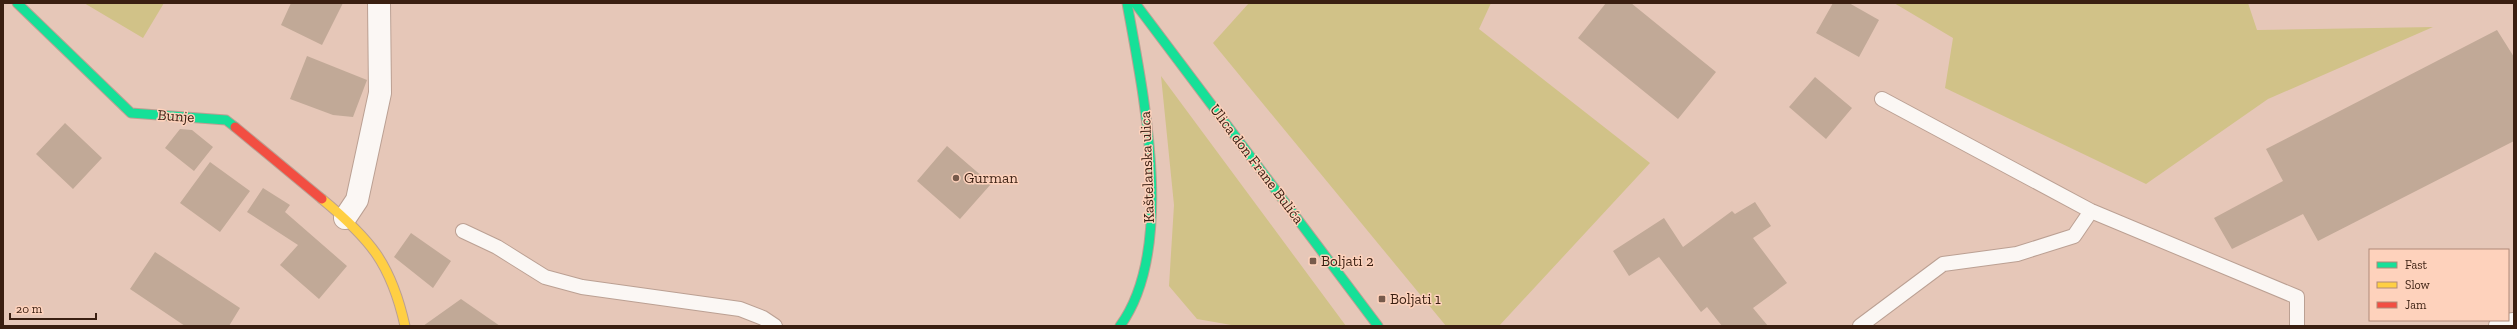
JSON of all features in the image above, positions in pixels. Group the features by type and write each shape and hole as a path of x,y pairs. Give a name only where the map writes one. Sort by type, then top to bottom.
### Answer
{"street":[{"name":"Bunje","path":"17,3 131,113 226,120 345,218 366,239 388,272 400,303 405,326"},
{"path":"345,218 359,194 380,93 379,3"},
{"name":"Kaštelanska ulica","path":"1120,326 1134,305 1141,282 1149,234 1148,147 1143,95 1127,3"},
{"name":"Ulica don Frane Bulića","path":"1135,3 1378,326"},
{"path":"2500,326 2514,324"}],"lane":[{"path":"1882,99 2091,211 2297,297 2296,326"},
{"path":"1860,326 1943,264 2017,254 2074,236 2091,211"},
{"path":"463,231 497,247 545,277 582,287 740,309 763,318 775,326"},
{"path":"740,309 755,319 761,326"}],"shaded area":[{"path":"84,3 164,3 143,38"},
{"path":"1249,3 1491,3 1479,29 1650,163 1499,326 1446,326 1213,43"},
{"path":"1894,3 2248,3 2257,30 2433,27 2268,99 2146,184 1945,88 1953,38"},
{"path":"1161,76 1346,326 1237,326 1197,319 1169,286 1174,205"}],"building":[{"path":"291,3 343,3 322,45 281,25"},
{"path":"1606,3 1631,3 1716,72 1678,119 1578,38"},
{"path":"1833,3 1849,3 1879,20 1859,57 1816,33"},
{"path":"2497,30 2514,57 2514,141 2318,241 2303,214 2232,249 2214,218 2283,181 2266,149"},
{"path":"307,56 367,80 353,117 333,115 290,99"},
{"path":"1815,77 1852,108 1826,139 1789,107"},
{"path":"65,123 102,158 73,189 36,154"},
{"path":"180,129 192,130 213,147 194,171 165,148"},
{"path":"947,146 991,184 960,219 917,181"},
{"path":"210,162 250,191 220,232 180,203"},
{"path":"263,188 290,205 285,212 347,266 319,299 280,265 298,245 247,212"},
{"path":"1755,202 1771,226 1753,238 1787,283 1753,308 1768,326 1722,326 1707,307 1701,312 1659,257 1629,276 1613,251 1664,218 1683,247 1732,211 1735,214"},
{"path":"411,233 451,261 433,288 394,257"},
{"path":"155,252 240,308 229,326 185,326 130,289"},
{"path":"461,299 500,326 423,326"}],"traffic: fast":[{"path":"17,3 131,113 226,120 235,127"},
{"path":"1120,326 1137,293 1147,255 1151,213 1151,169 1147,124 1141,80 1127,3"},
{"path":"1135,3 1378,326"}],"traffic: slow":[{"path":"322,199 339,213 366,240 376,254 393,285 405,326"}],"traffic: jam":[{"path":"235,127 322,199"}],"place":[{"name":"Gurman","path":"956,178"},
{"name":"Boljati 2","path":"1313,261"},
{"name":"Boljati 1","path":"1382,299"}]}
